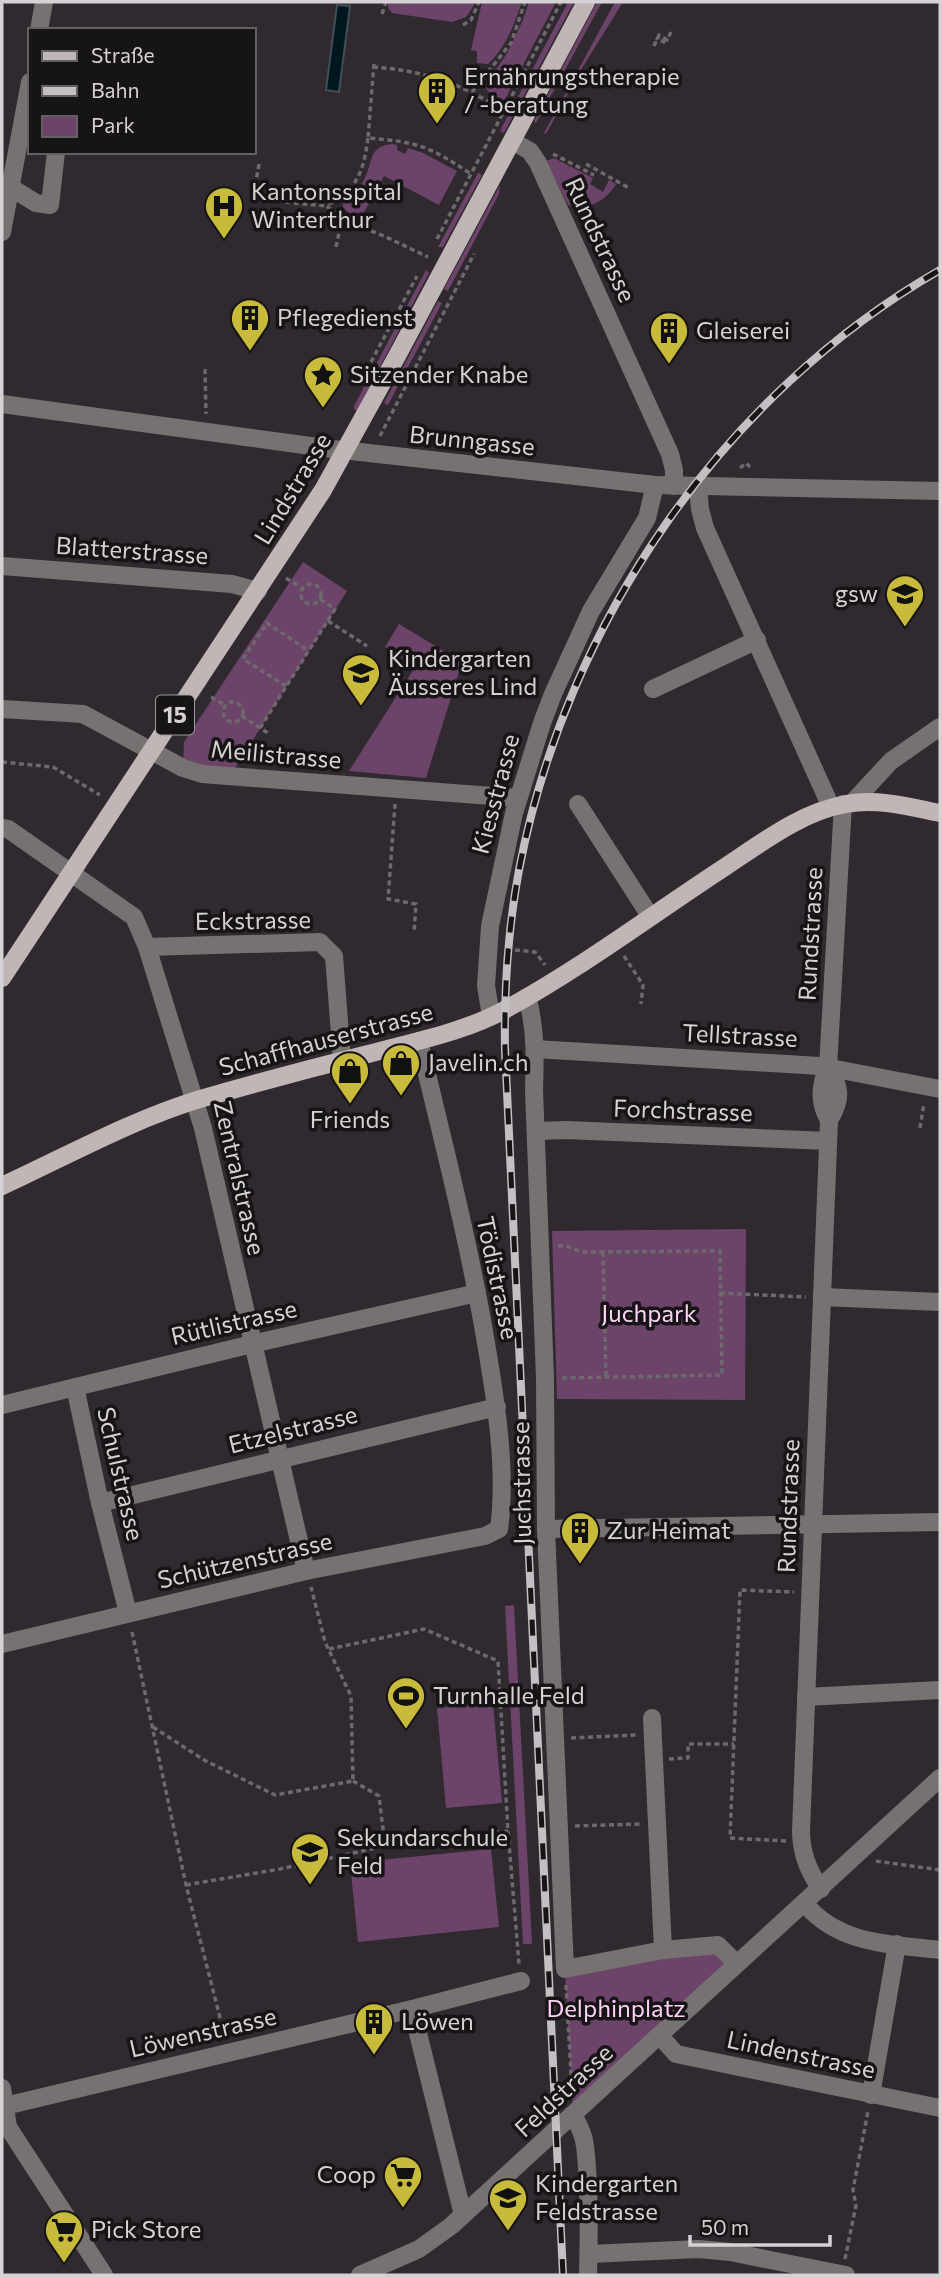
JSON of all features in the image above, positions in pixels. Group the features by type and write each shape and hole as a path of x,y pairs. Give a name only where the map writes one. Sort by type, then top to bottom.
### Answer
{"main road":[{"name":"Lindstrasse","path":"2,978 323,490 586,2"},
{"path":"842,805 881,802 940,813"},
{"name":"Schaffhauserstrasse","path":"2,1186 90,1143 195,1101 419,1041 491,1016 559,978 780,831 842,805"}],"street":[{"path":"39,28 41,2"},
{"path":"2,232 28,94"},
{"name":"Rundstrasse","path":"512,141 530,151 538,163 670,454 674,486"},
{"path":"10,187 36,203 50,205 56,154"},
{"name":"Brunngasse","path":"2,404 346,450 654,485 940,491"},
{"name":"Kiesstrasse","path":"491,1016 486,979 491,926 504,853 518,798 553,694 591,611 647,518 654,485"},
{"name":"Rundstrasse","path":"698,487 703,522 757,640 842,805 828,1067 838,1084 836,1108 829,1120 801,1842 807,1866 821,1889"},
{"name":"Blatterstrasse","path":"2,566 232,584 258,591"},
{"path":"653,689 757,640"},
{"name":"Meilistrasse","path":"2,709 83,714 183,768 202,774 518,798"},
{"name":"Schaffhauserstrasse","path":"842,805 891,761 940,727"},
{"path":"578,804 650,916"},
{"name":"Zentralstrasse","path":"2,828 8,829 72,872 134,917 147,947 195,1101 306,1571"},
{"name":"Eckstrasse","path":"147,947 320,942 334,956 342,1060"},
{"name":"Juchstrasse","path":"527,997 534,1026 535,1049 545,1378 546,1529 565,1969"},
{"name":"Tödistrasse","path":"419,1041 477,1293 497,1407 502,1507 499,1529"},
{"name":"Tellstrasse","path":"535,1049 828,1067 933,1088"},
{"name":"Forchstrasse","path":"536,1131 828,1141"},
{"name":"Rütlistrasse","path":"2,1405 477,1293"},
{"path":"822,1297 940,1302"},
{"name":"Schulstrasse","path":"75,1387 100,1503 128,1613"},
{"name":"Etzelstrasse","path":"100,1503 497,1407"},
{"path":"546,1529 940,1522"},
{"name":"Schützenstrasse","path":"2,1644 306,1571 485,1536 499,1529"},
{"path":"806,1697 940,1690"},
{"path":"653,1726 663,1950"},
{"name":"Feldstrasse","path":"360,2275 419,2249 463,2215 940,1778"},
{"path":"805,1904 821,1921 843,1934 940,1950"},
{"path":"871,2095 897,1944"},
{"path":"565,1969 663,1950 718,1945 737,1964"},
{"name":"Löwenstrasse","path":"3,2097 229,2053 521,1981"},
{"path":"412,2009 463,2215"},
{"name":"Lindenstrasse","path":"660,2036 676,2054 940,2108"},
{"path":"3,2097 5,2128 104,2275"},
{"path":"573,2115 580,2126 585,2144 588,2275"},
{"path":"589,2254 699,2249 730,2252 844,2275"}],"path":[{"path":"382,14 386,2"},
{"path":"463,25 471,20 479,2"},
{"path":"472,92 511,43 525,2"},
{"path":"434,245 561,2"},
{"path":"653,46 659,35 667,40 666,43 657,39 659,36 667,40 671,32"},
{"path":"326,206 349,190 360,175 368,138 374,65 422,74 472,92 504,112"},
{"path":"368,138 406,141 426,147 471,175"},
{"path":"545,150 594,176"},
{"path":"259,164 253,199 326,206 342,219 428,257"},
{"path":"586,164 629,188"},
{"path":"336,247 342,219"},
{"path":"371,362 421,268"},
{"path":"205,369 206,416"},
{"path":"286,578 303,589"},
{"path":"308,585 317,587 320,599 312,604 306,603 302,598 303,589 308,585"},
{"path":"260,728 335,609 320,599"},
{"path":"328,621 366,646"},
{"path":"286,686 241,657 267,623 309,651"},
{"path":"211,697 226,706"},
{"path":"231,703 240,704 242,716 234,722 228,720 224,712 226,706 231,703"},
{"path":"242,716 268,733"},
{"path":"2,762 53,767 103,797"},
{"path":"396,788 388,899 416,904 414,933"},
{"path":"515,950 535,952 547,967"},
{"path":"624,956 643,985 641,1004"},
{"path":"920,1128 933,1088"},
{"path":"553,1246 566,1246 582,1252 720,1251 722,1375 556,1378"},
{"path":"603,1252 606,1377"},
{"path":"720,1293 822,1297"},
{"path":"306,1571 326,1642 351,1696 353,1781"},
{"path":"801,1842 730,1839 740,1590 810,1593"},
{"path":"128,1613 186,1885 229,2053"},
{"path":"329,1649 424,1629 498,1661 508,1831 521,1981"},
{"path":"555,1739 653,1726"},
{"path":"153,1727 204,1760 275,1795 353,1781 379,1796 385,1846"},
{"path":"654,1760 688,1758 688,1744 734,1744"},
{"path":"559,1827 657,1824"},
{"path":"186,1885 280,1870 385,1846 508,1831"},
{"path":"871,1860 940,1870"},
{"path":"565,1969 572,2095"},
{"path":"844,2275 856,2205 853,2190 871,2095"}],"green space":[{"path":"388,2 476,2 466,17 452,22 392,13"},
{"path":"482,2 522,2 505,43 488,64 477,63 477,51 471,50"},
{"path":"529,2 556,2 502,105 487,90 486,83 489,75 507,53"},
{"path":"568,2 574,2 504,133 500,131"},
{"path":"597,2 602,2 536,123 534,121"},
{"path":"615,2 623,2 582,68 546,134 544,133"},
{"path":"393,144 405,154 408,148 457,171 439,205 384,176 363,214 369,218 362,219 352,215 343,208 343,202 362,184 376,150"},
{"path":"554,158 593,178 590,184 603,192 609,180 616,184 596,203 583,207 568,205 546,161"},
{"path":"478,173 482,175 443,247 438,247"},
{"path":"500,185 499,194 448,291 444,289"},
{"path":"426,270 429,273 357,411 354,406"},
{"path":"438,301 442,303 388,405 384,403"},
{"path":"303,562 347,591 230,776 183,768 184,742"},
{"path":"399,624 462,662 426,778 349,771 415,667 385,647"},
{"name":"Juchpark","path":"746,1229 745,1400 557,1399 552,1231"},
{"path":"514,1605 532,1944 523,1944 505,1606"},
{"path":"493,1703 502,1803 446,1808 437,1708"},
{"path":"491,1849 499,1927 358,1942 350,1863"},
{"name":"Delphinplatz","path":"718,1945 737,1964 573,2115 565,1969"}],"water":[{"path":"337,5 350,6 339,92 326,90"}],"railway":[{"path":"563,2275 505,1049 508,959 519,870 542,779 574,690 615,605 665,525 723,450 789,382 861,322 940,270"}],"place":[{"name":"Ernährungstherapie / -beratung","path":"437,125"},
{"name":"Kantonsspital Winterthur","path":"224,240"},
{"name":"Pflegedienst","path":"250,352"},
{"name":"Gleiserei","path":"669,365"},
{"name":"Sitzender Knabe","path":"323,409"},
{"name":"gsw","path":"905,628"},
{"name":"Kindergarten Äusseres Lind","path":"361,707"},
{"name":"Javelin.ch","path":"401,1097"},
{"name":"Friends","path":"350,1105"},
{"name":"Zur Heimat","path":"580,1565"},
{"name":"Turnhalle Feld","path":"406,1730"},
{"name":"Sekundarschule Feld","path":"310,1886"},
{"name":"Löwen","path":"374,2056"},
{"name":"Coop","path":"403,2209"},
{"name":"Kindergarten Feldstrasse","path":"508,2232"},
{"name":"Pick Store","path":"64,2264"}]}
